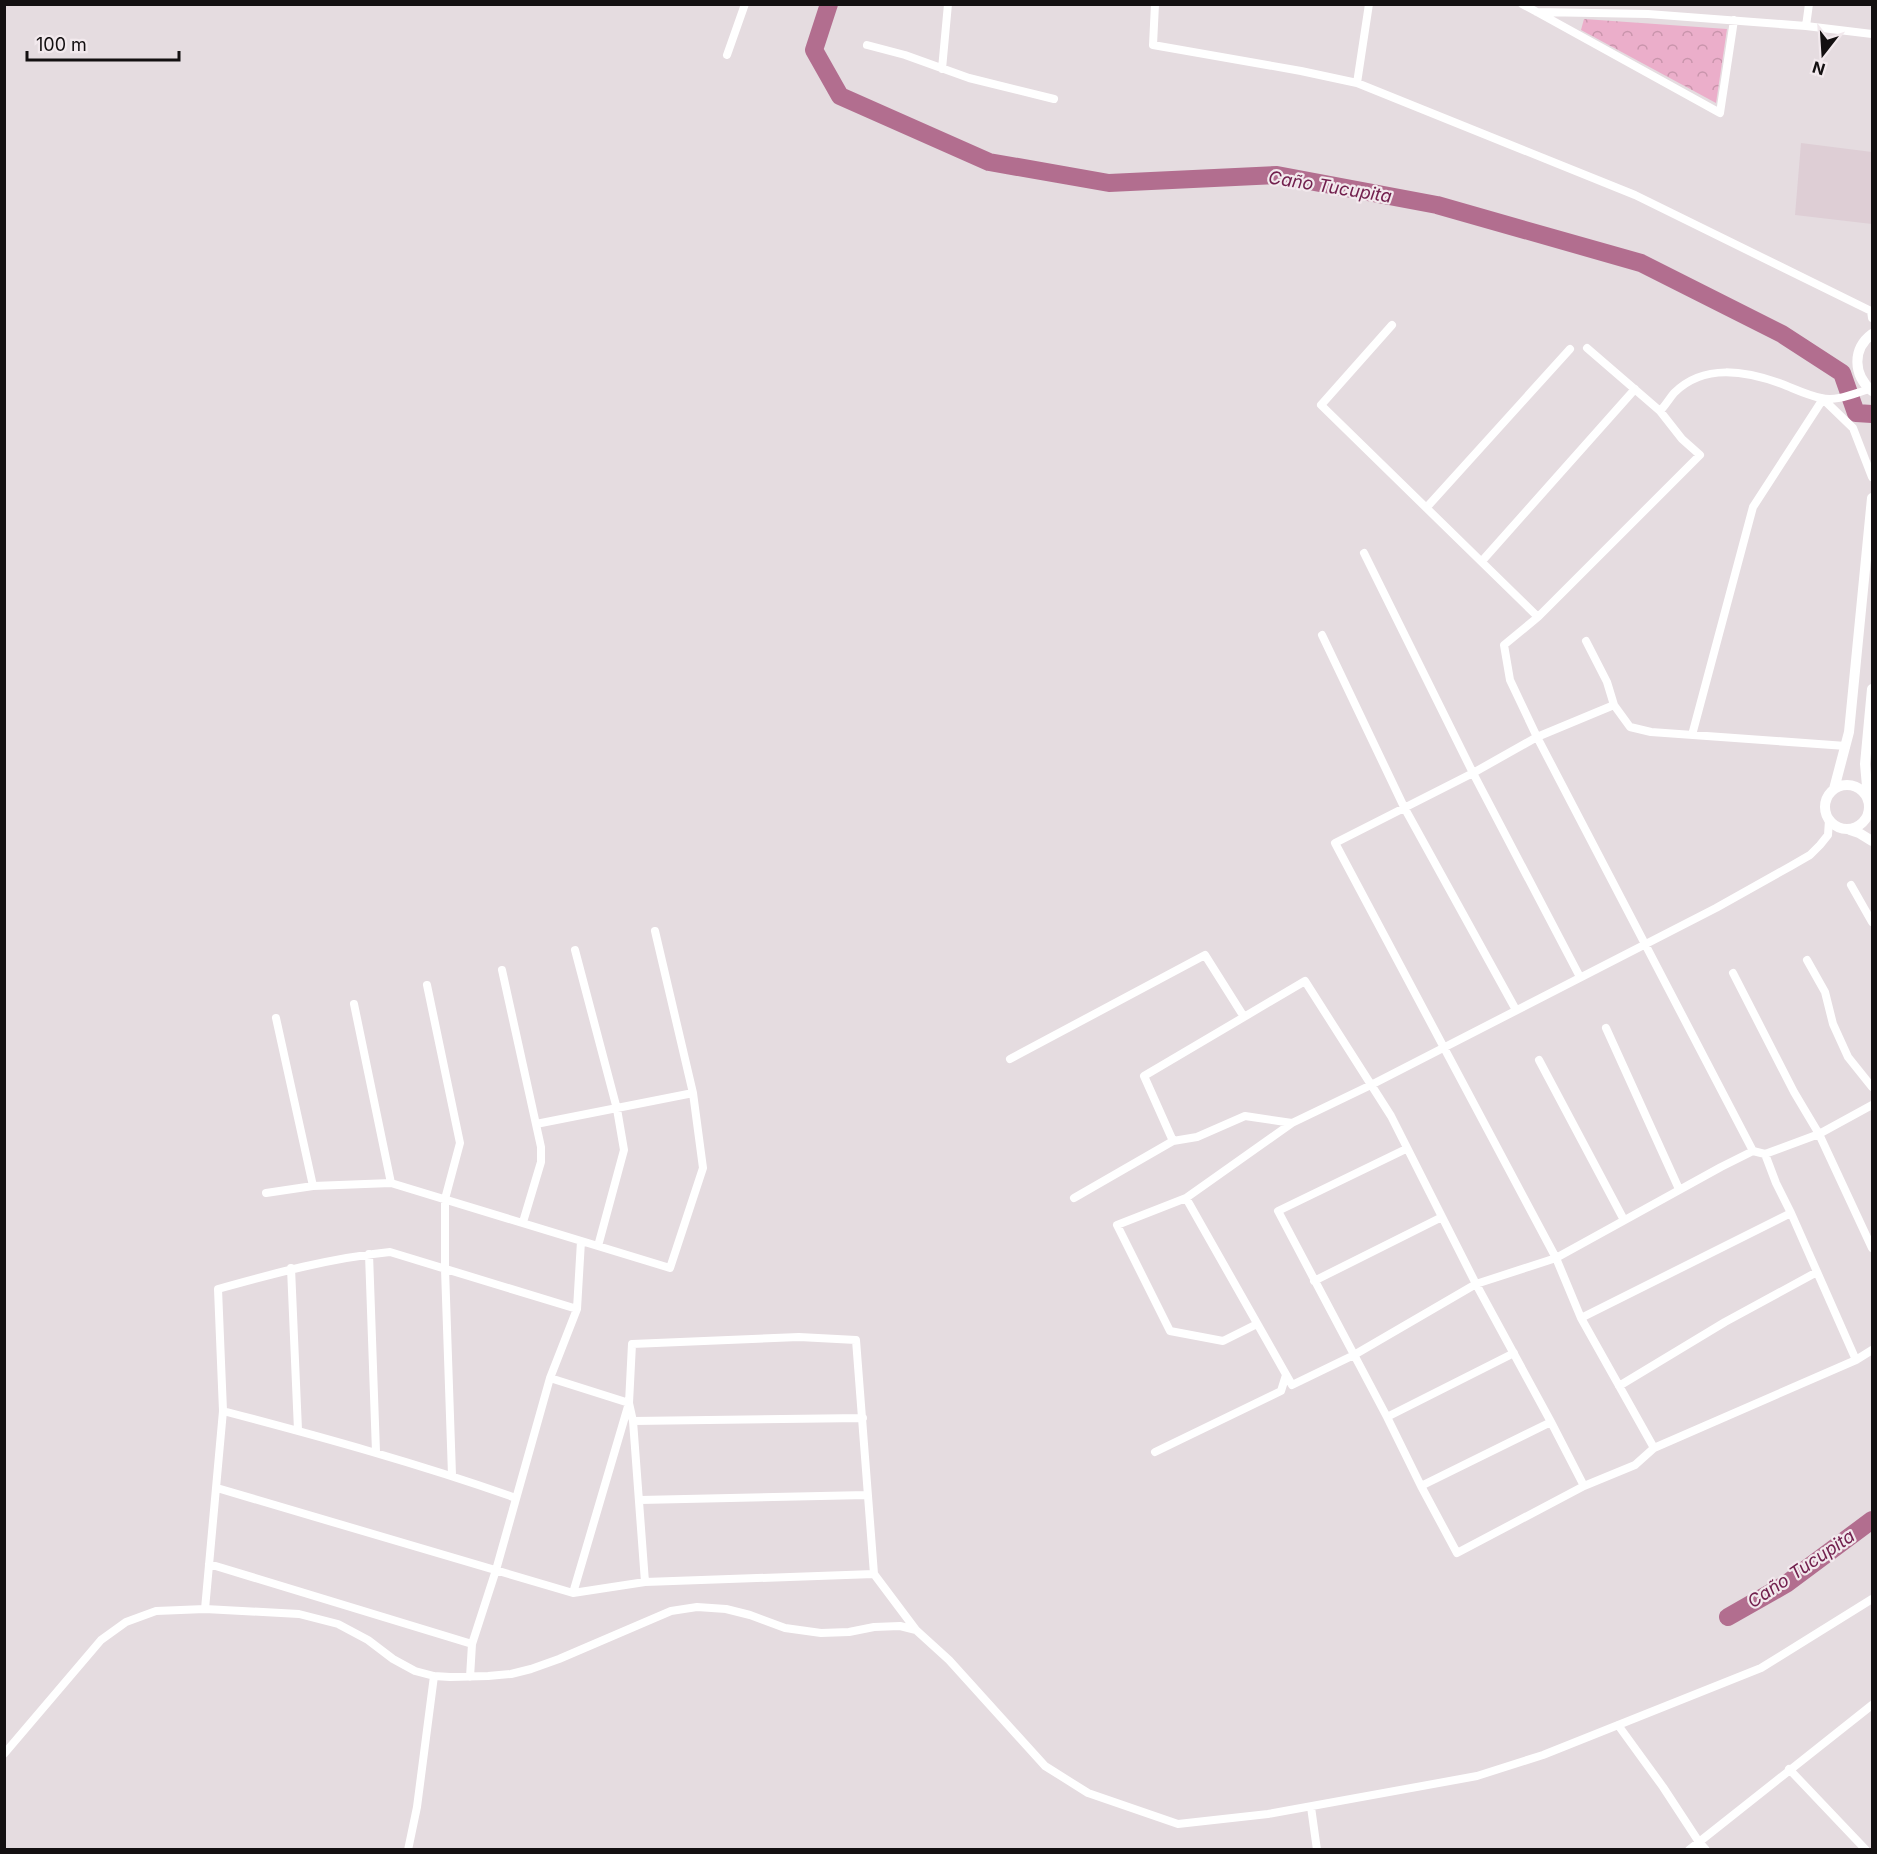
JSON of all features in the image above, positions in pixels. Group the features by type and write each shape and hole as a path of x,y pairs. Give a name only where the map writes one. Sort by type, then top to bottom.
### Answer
{"street":[{"path":"727,55 745,4"},
{"path":"942,69 948,4"},
{"path":"1155,4 1153,45 1301,70 1357,83 1635,195 1871,310 1872,318"},
{"path":"1357,83 1369,4"},
{"path":"1522,4 1537,8 1648,9 1872,34"},
{"path":"1806,26 1809,4"},
{"path":"1537,8 1720,113 1734,20"},
{"path":"867,45 905,55 969,78 1054,99"},
{"path":"1392,325 1321,405 1538,617"},
{"path":"1660,411 1675,392 1690,382 1703,375 1720,371 1740,372 1823,399 1840,398 1871,390 1859,374 1857,362 1862,344 1872,334"},
{"path":"1587,348 1660,411 1682,439 1700,455 1538,617 1504,645 1510,680 1537,737 1753,1151"},
{"path":"1426,507 1570,349"},
{"path":"1482,561 1635,389"},
{"path":"1823,399 1853,428 1872,477"},
{"path":"1692,735 1753,507 1823,399"},
{"path":"1257,1323 1223,1341 1170,1331 1117,1225 1186,1198 1292,1123 1371,1085 1716,908 1810,855 1828,835 1829,820 1825,806 1826,798 1834,789 1846,746 1856,677 1872,498"},
{"path":"1364,553 1473,772 1580,977"},
{"path":"1322,635 1404,807 1516,1010"},
{"path":"1586,641 1607,682 1614,705 1630,727 1651,732 1846,746"},
{"path":"1829,820 1843,830 1850,830 1858,828 1867,818 1870,805 1865,764 1872,689"},
{"path":"1614,705 1537,737 1335,843 1556,1258 1581,1318 1654,1448"},
{"path":"1834,789 1848,785 1855,786 1860,789 1870,805"},
{"path":"1850,830 1872,841"},
{"path":"1851,885 1872,922"},
{"path":"266,1193 313,1186 391,1183 670,1268 702,1168 693,1094 656,931"},
{"path":"575,950 617,1108 624,1150 598,1246"},
{"path":"1010,1059 1205,955 1244,1017"},
{"path":"1807,960 1825,992 1833,1024 1848,1057 1872,1087"},
{"path":"502,970 541,1147 541,1162 523,1222"},
{"path":"1733,972 1794,1092 1819,1134 1872,1248"},
{"path":"1173,1141 1144,1076 1305,981 1390,1116 1476,1284 1584,1486"},
{"path":"427,985 460,1143 445,1199 445,1269 453,1475"},
{"path":"354,1004 391,1183"},
{"path":"276,1018 313,1186"},
{"path":"1606,1028 1679,1189"},
{"path":"1539,1060 1624,1220"},
{"path":"536,1124 693,1094"},
{"path":"1186,1198 1292,1385 1354,1355 1476,1284 1556,1258 1679,1189 1753,1151 1765,1154 1819,1134 1872,1105"},
{"path":"1074,1198 1173,1141 1197,1137 1245,1116 1292,1123"},
{"path":"1406,1149 1278,1211 1457,1553 1584,1486 1635,1465 1654,1448 1856,1360 1872,1350"},
{"path":"1765,1154 1856,1360"},
{"path":"1581,1318 1791,1213"},
{"path":"1314,1281 1443,1217"},
{"path":"470,1677 472,1644 496,1570 550,1378 577,1309 581,1241"},
{"path":"205,1609 223,1411 218,1289 291,1268 390,1252 577,1309"},
{"path":"369,1254 376,1452"},
{"path":"291,1268 298,1430"},
{"path":"1619,1386 1725,1322 1817,1272"},
{"path":"573,1593 629,1403 632,1344 799,1337 856,1340 874,1574 916,1630 949,1660 1045,1766 1088,1793 1178,1824 1268,1814 1477,1776 1543,1755 1761,1668 1872,1599"},
{"path":"1387,1417 1514,1353"},
{"path":"1155,1452 1281,1391 1286,1375"},
{"path":"550,1378 629,1403"},
{"path":"629,1403 633,1421 645,1582"},
{"path":"223,1411 376,1452 453,1475 516,1498"},
{"path":"633,1421 863,1418"},
{"path":"1421,1486 1551,1422"},
{"path":"217,1488 573,1593 645,1582 874,1574"},
{"path":"640,1500 867,1495"},
{"path":"209,1563 472,1644"},
{"path":"4,1754 101,1640 126,1622 156,1611 205,1609 299,1614 338,1624 368,1640 393,1659 415,1671 434,1676 470,1677 511,1674 531,1669 671,1611 697,1607 726,1609 785,1628 821,1633 900,1626 916,1630"},
{"path":"408,1850 417,1807 434,1676"},
{"path":"1689,1850 1872,1705"},
{"path":"1618,1725 1706,1850"},
{"path":"1789,1769 1866,1850"},
{"path":"1311,1807 1317,1850"}],"shaded area":[{"path":"1801,143 1872,152 1872,224 1795,215"}],"green space":[{"path":"1584,19 1727,29 1716,103 1581,30"}],"waterway":[{"name":"Caño Tucupita","path":"829,4 814,50 840,96 989,162 1109,183 1277,175 1437,205 1641,263 1782,334 1842,373 1856,413 1872,414"},
{"name":"Caño Tucupita","path":"1728,1617 1786,1584 1872,1520"}]}
